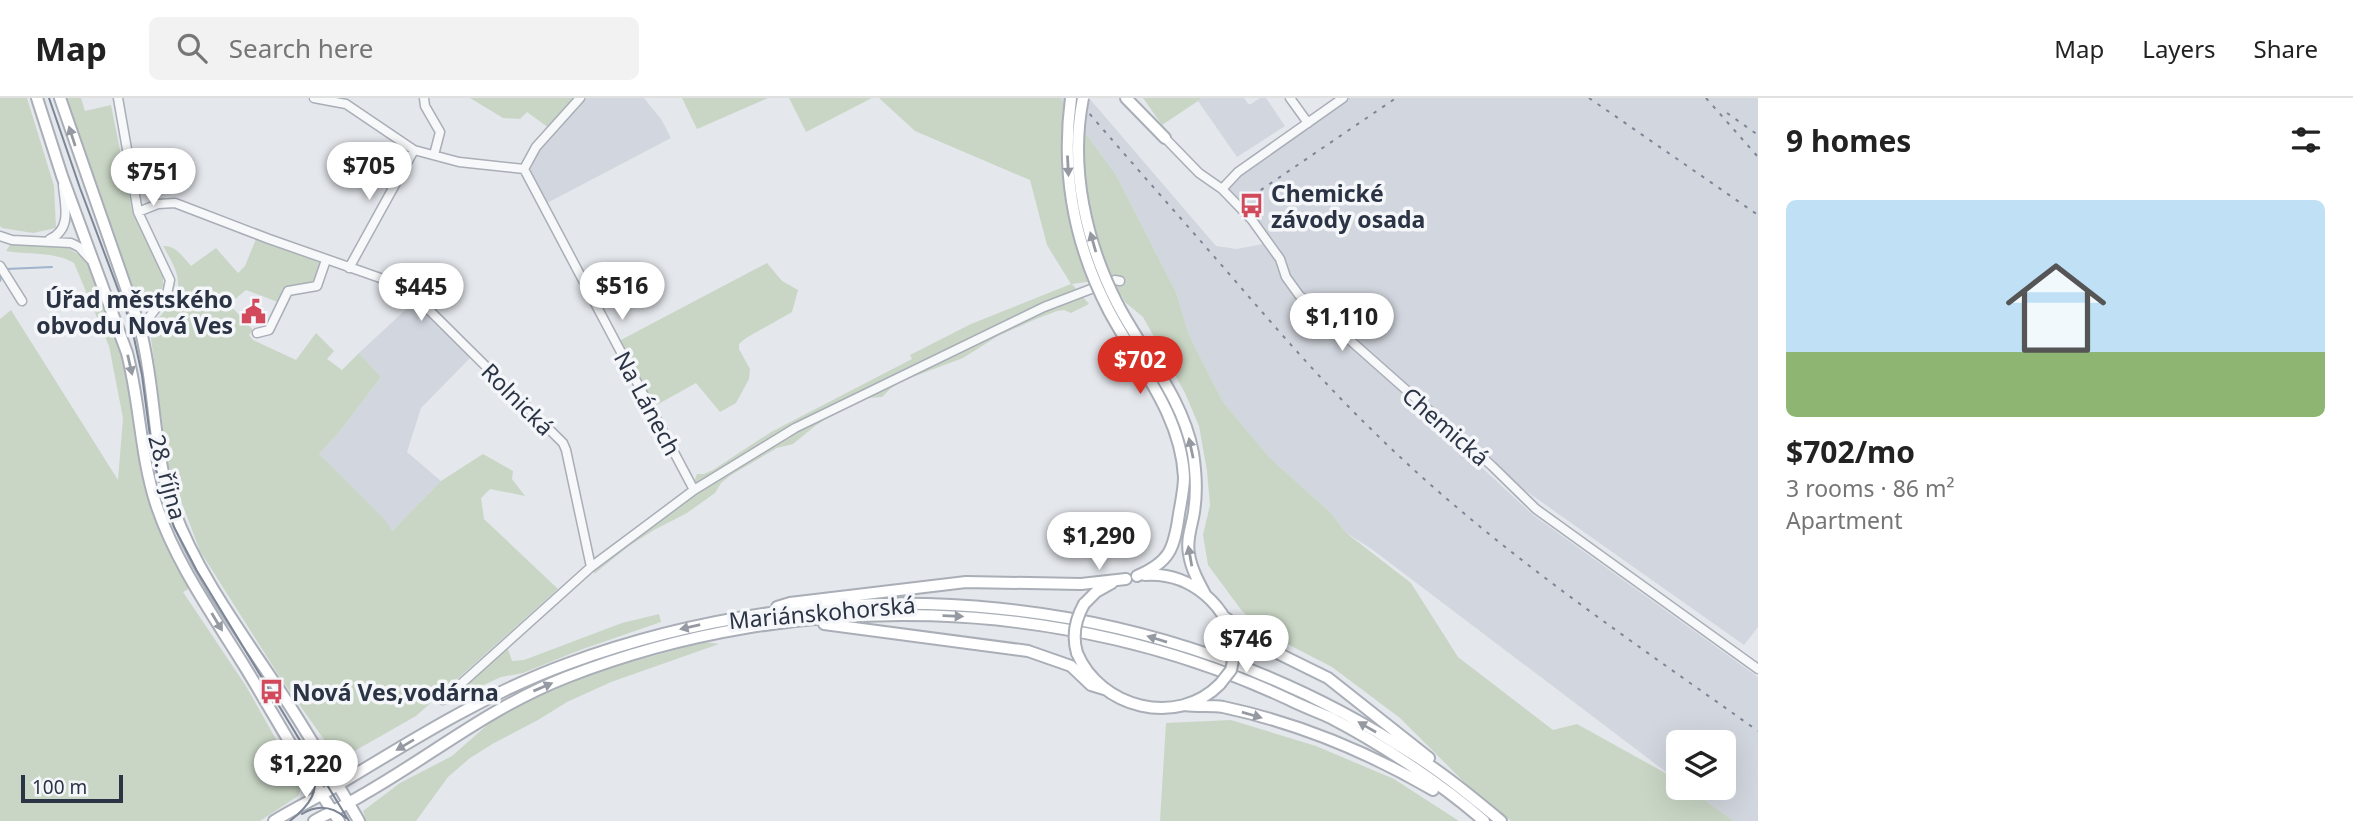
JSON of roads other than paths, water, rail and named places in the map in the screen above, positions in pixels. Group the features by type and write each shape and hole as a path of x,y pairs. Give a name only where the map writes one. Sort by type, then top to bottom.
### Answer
{"main road":[{"name":"28. října","path":"37,98 62,176 127,353 146,470 165,530 182,563 336,816"},
{"name":"28. října","path":"60,98 129,293 143,341 161,466 180,527 204,571 359,821"},
{"path":"1072,98 1068,158 1073,209 1086,261 1180,410 1195,464 1196,494 1188,551 1191,566 1205,594 1226,618 1261,645 1313,669 1339,685 1439,766 1465,791"},
{"path":"1083,98 1079,133 1084,208 1114,308 1169,416 1182,463 1183,491 1172,547 1163,562 1131,578 1103,587 1084,604 1075,625 1077,653 1085,670 1104,689 1118,698 1137,705 1169,708 1185,705 1206,697 1231,670 1234,652 1232,634 1226,618"},
{"path":"1126,98 1165,138"},
{"path":"1133,98 1165,138"},
{"path":"1104,689 1091,685 1071,666 1028,651 834,624 775,627 762,619 790,603 936,585 985,582 1081,584 1165,576 1187,583 1205,594"},
{"name":"Mariánskohorská","path":"274,821 484,700 564,665 666,632 872,604 962,604 1059,616 1130,631 1242,667 1340,711 1411,752 1501,821"},
{"name":"Mariánskohorská","path":"314,821 336,816 348,803 474,723 538,689 646,650 762,619 872,614 962,616 1057,627 1128,642 1237,677 1331,719 1404,761 1481,819"},
{"path":"1185,705 1220,706 1319,735 1363,752 1481,819"},
{"path":"326,764 338,771 363,770"}],"street":[{"path":"118,98 138,212 169,276 168,291 147,320 143,341"},
{"path":"314,98 346,101 414,150 458,162 524,169 536,147 580,98"},
{"path":"424,98 425,106 440,132 434,155"},
{"path":"1290,98 1308,123"},
{"path":"1222,189 1238,172 1343,98"},
{"name":"Chemická","path":"1165,138 1199,173 1222,189 1252,220 1280,259 1286,277 1299,295 1492,466 1536,509 1758,669"},
{"path":"349,268 414,150"},
{"name":"Na Lánech","path":"524,169 694,490"},
{"path":"47,240 58,234 65,223 62,176"},
{"name":"Rolnická","path":"138,212 158,204 175,203 406,287 563,443 591,567"},
{"path":"0,236 12,240 74,243 92,261"},
{"path":"257,333 269,330 288,290 317,286 326,260"},
{"path":"0,266 22,301"},
{"path":"443,699 591,567 694,490 795,428 1044,307 1091,289"},
{"path":"129,293 141,304 161,302"}],"waterway":[{"path":"6,269 52,267"},
{"path":"0,281 1,277"}],"tram line":[{"path":"49,98 131,324 142,375 153,459 174,527 197,571 349,821"},
{"path":"290,821 312,797 315,782 312,765"},
{"path":"302,814 325,808 346,818"}],"railway":[{"path":"1076,98 1314,370 1354,413 1419,475 1512,553 1758,731"},
{"path":"1252,196 1396,98"},
{"path":"1589,98 1758,215"},
{"path":"1706,98 1758,157"},
{"path":"1727,113 1758,135"}],"place":[{"name":"Chemické závody osada","path":"1251,206"},
{"name":"Úřad městského obvodu Nová Ves","path":"253,312"},
{"name":"Nová Ves,vodárna","path":"272,692"}]}
